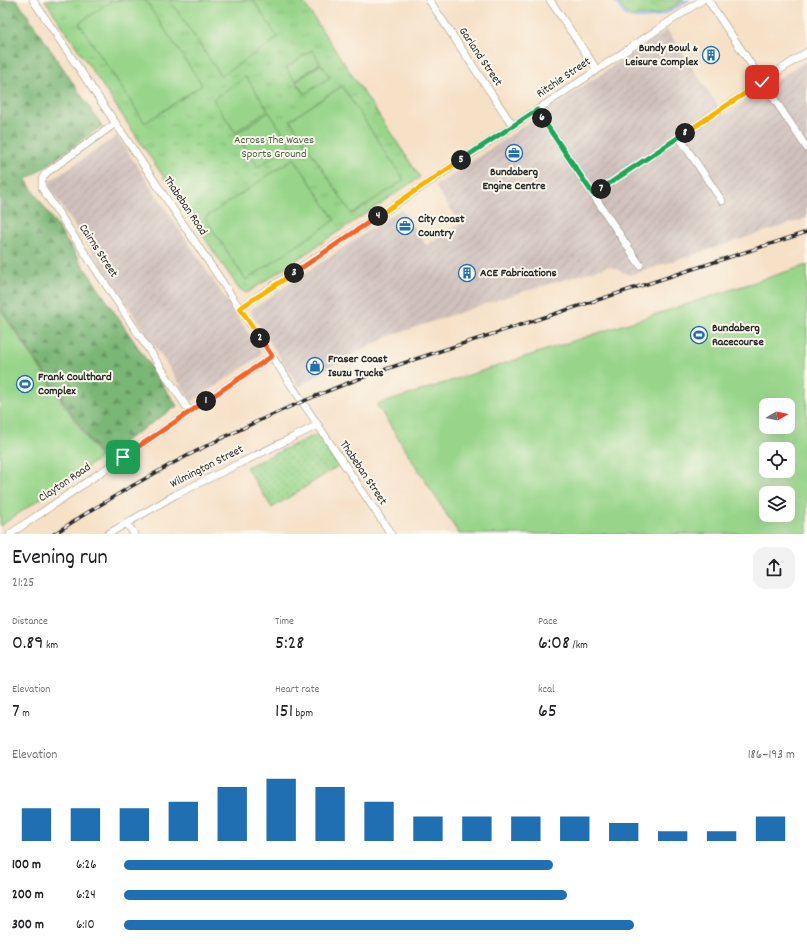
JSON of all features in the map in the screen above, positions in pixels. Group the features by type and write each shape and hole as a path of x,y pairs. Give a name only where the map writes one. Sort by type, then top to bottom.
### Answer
{"street":[{"name":"Thabeban Road","path":"33,0 318,425"},
{"name":"Garland Street","path":"429,0 513,126"},
{"path":"550,0 597,70"},
{"name":"Ritchie Street","path":"240,308 702,0"},
{"path":"708,0 807,148"},
{"path":"593,194 807,52"},
{"path":"537,110 640,264"},
{"name":"Cairns Street","path":"116,123 46,173 42,179 42,188 190,412"},
{"path":"679,136 722,201"},
{"name":"Clayton Road","path":"10,534 272,356"},
{"name":"Wilmington Street","path":"108,534 175,495 318,425"},
{"name":"Thabeban Street","path":"318,425 391,534"},
{"path":"127,523 134,534"}],"shaded area":[{"path":"667,30 724,115 807,60 807,218 630,275 609,266 509,296 392,335 337,362 299,387 251,313 252,309 401,209 426,245 460,223 435,186"},
{"path":"117,136 261,352 259,357 192,402 49,187 50,181"}],"green space":[{"path":"0,0 17,0 102,126 26,180 177,406 101,457 0,307"},
{"name":"Across The Waves Sports Ground","path":"45,0 302,0 420,177 247,293 239,289 169,185 175,181 170,175 165,179"},
{"path":"113,0 145,0 202,85 145,123 79,23"},
{"path":"170,0 253,0 278,38 221,76"},
{"path":"617,0 684,0 656,15 632,16 626,13"},
{"path":"312,50 320,63 295,81 286,68"},
{"path":"321,64 330,77 305,94 296,82"},
{"path":"246,77 268,110 235,132 213,99"},
{"path":"342,86 404,180 352,214 290,120"},
{"path":"269,112 291,145 258,167 236,134"},
{"path":"294,158 335,220 246,280 205,218"},
{"name":"Bundaberg Racecourse","path":"807,265 807,534 459,534 377,405"},
{"name":"Frank Coulthard Complex","path":"0,309 100,458 0,526"},
{"path":"315,435 320,438 338,466 272,508 246,467"}],"waterway":[{"path":"615,0 626,16 630,18 646,18 664,14 688,0"}],"railway":[{"path":"54,534 86,513 185,457 253,423 337,387 420,358 807,232"}],"place":[{"name":"Bundy Bowl & Leisure Complex","path":"711,55"},
{"name":"Bundaberg Engine Centre","path":"514,153"},
{"name":"City Coast Country","path":"405,226"},
{"name":"ACE Fabrications","path":"467,273"},
{"name":"Bundaberg Racecourse","path":"699,335"},
{"name":"Fraser Coast Isuzu Trucks","path":"315,366"},
{"name":"Frank Coulthard Complex","path":"25,384"}],"route":[{"path":"123,457 272,356 240,308 537,110 593,194 762,82"}]}
